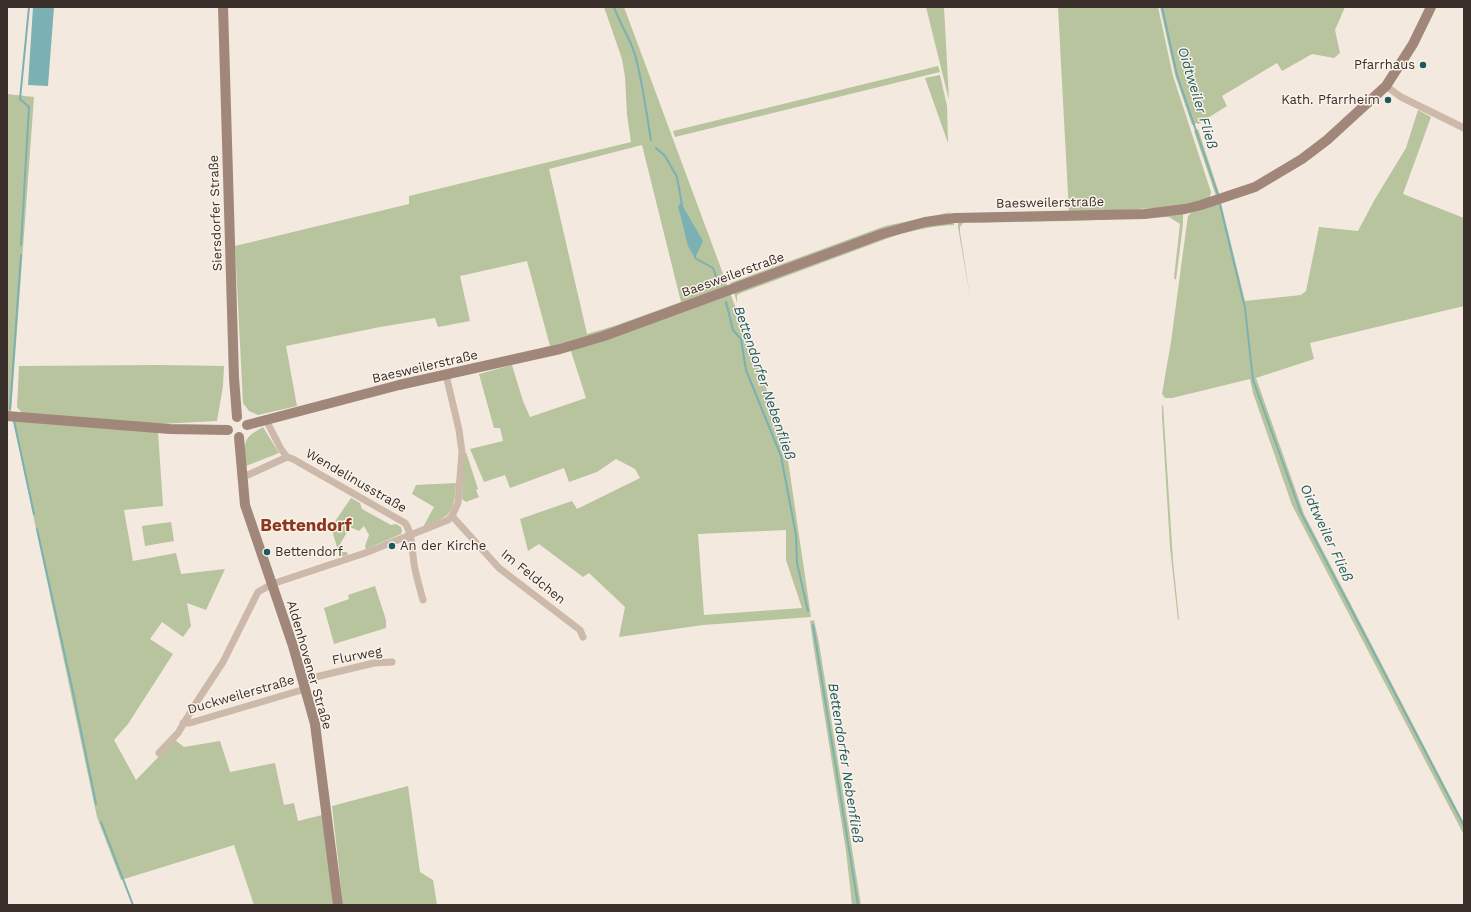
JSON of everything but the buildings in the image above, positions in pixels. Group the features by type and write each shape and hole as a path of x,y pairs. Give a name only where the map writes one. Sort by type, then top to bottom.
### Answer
{"street":[{"name":"Siersdorfer Straße","path":"223,7 233,370 237,418"},
{"name":"Baesweilerstraße","path":"247,425 446,374 560,349 604,336 882,234 925,222 955,218 1145,214 1185,209 1255,186 1302,159 1327,140 1386,86 1412,44 1431,7"},
{"path":"1386,86 1401,97 1464,128"},
{"path":"272,584 411,536 448,520 452,516 458,503 462,452 459,430 446,374"},
{"path":"7,416 170,429 228,430"},
{"path":"237,418 244,420 247,425 245,433 239,437 232,436 228,430 229,422 237,418"},
{"path":"241,475 248,475 287,457 281,449 266,420"},
{"name":"Aldenhovener Straße","path":"239,437 241,475 245,505 294,646 315,724 338,905"},
{"name":"Wendelinusstraße","path":"287,457 405,523 411,536"},
{"name":"Im Feldchen","path":"452,516 499,568 580,630 583,637"},
{"path":"411,536 411,549 423,600"},
{"name":"Duckweilerstraße","path":"159,753 178,733 223,662 258,592 272,584"},
{"name":"Flurweg","path":"304,684 374,663 392,662"},
{"name":"Duckweilerstraße","path":"184,723 190,723 304,684"}],"green space":[{"path":"604,7 624,7 784,437 811,617 703,625 619,637 625,607 589,573 583,577 539,544 528,551 520,519 572,501 577,509 640,478 635,469 616,459 597,472 569,482 564,468 510,488 505,475 484,482 470,449 503,441 500,428 494,428 479,374 512,365 523,401 530,417 586,398 568,342 550,346 527,261 460,276 470,321 438,327 435,318 380,327 286,346 297,406 258,415 249,411 243,403 235,246 409,204 409,196 631,142 622,59","holes":["642,145 681,302 587,334 549,169","786,530 786,560 802,608 704,615 698,534"]},
{"path":"926,7 944,7 949,100"},
{"path":"1058,7 1158,7 1173,76 1211,192 1208,199 1172,207 1069,213"},
{"path":"1160,7 1345,7 1335,30 1340,53 1334,58 1312,54 1282,71 1277,63 1222,96 1227,106 1198,124 1192,125 1175,75"},
{"path":"938,66 940,72 675,137 673,131"},
{"path":"940,75 947,106 948,143 925,78"},
{"path":"7,94 34,97 11,412 7,411"},
{"path":"1418,110 1431,117 1403,194 1464,218 1464,306 1310,343 1314,359 1256,378 1304,514 1464,823 1464,835 1292,505 1253,393 1250,379 1172,398 1165,398 1162,394 1171,342 1188,216 1193,211 1221,203 1245,301 1301,295 1306,291 1319,227 1358,231 1375,199 1406,148"},
{"path":"1198,129 1219,193 1219,195 1216,196 1194,131"},
{"path":"951,212 946,215 731,285 730,283 885,226"},
{"path":"1183,212 1183,224 1176,280 1174,278 1180,224 1169,217 1073,221 963,223 960,227 960,232 970,297 958,223"},
{"path":"953,221 954,225 939,226 894,236 741,293 737,295 737,303 734,292 916,227"},
{"path":"19,366 224,366 223,386 217,421 160,424 22,413 17,407"},
{"path":"1163,404 1178,620 1170,547 1162,416"},
{"path":"13,420 158,432 163,506 124,510 133,561 176,553 181,574 225,569 206,610 187,603 191,626 183,637 162,622 150,639 173,654 128,724 114,740 136,780 175,740 184,747 220,741 230,772 275,763 284,805 294,803 298,821 322,815 334,905 254,905 234,845 121,880 97,817"},
{"path":"263,427 279,453 246,466 246,442 251,435"},
{"path":"466,452 478,489 476,490 479,497 466,502 462,499 464,455"},
{"path":"456,483 454,501 450,512 446,516 423,527 434,507 412,494 416,485"},
{"path":"351,498 360,503 362,509 391,525 396,524 401,527 401,534 366,549 365,546 369,535 364,526 359,531 350,527 339,546 341,552 347,552 348,555 340,557 331,527"},
{"path":"171,522 174,541 145,546 142,526"},
{"path":"375,586 386,620 386,628 334,644 324,608 349,599 348,595"},
{"path":"814,620 861,905 852,905 846,851 810,621"},
{"path":"408,786 420,872 433,880 437,905 343,905 332,806"}],"water":[{"path":"33,7 54,7 48,86 28,85"},
{"path":"681,203 703,241 695,258 688,246 678,206"}],"waterway":[{"path":"21,245 29,107 20,99 29,7"},
{"name":"Bettendorfer Nebenfließ","path":"614,7 635,55 651,140"},
{"name":"Oidtweiler Fließ","path":"1162,7 1177,75 1218,195"},
{"name":"Bettendorfer Nebenfließ","path":"656,148 665,156 677,177 682,205"},
{"name":"Oidtweiler Fließ","path":"1220,205 1245,308 1253,380 1301,513 1464,826"},
{"path":"10,409 21,255"},
{"name":"Bettendorfer Nebenfließ","path":"695,256 695,258 713,268 718,282"},
{"name":"Bettendorfer Nebenfließ","path":"726,302 733,330 741,339 746,370 781,456 796,535 797,563 808,611"},
{"path":"14,421 34,514"},
{"path":"37,529 96,804"},
{"name":"Bettendorfer Nebenfließ","path":"813,625 858,905"},
{"path":"101,822 133,905"}],"place":[{"name":"Pfarrhaus","path":"1423,65"},
{"name":"Kath. Pfarrheim","path":"1388,100"},
{"name":"An der Kirche","path":"392,546"},
{"name":"Bettendorf","path":"267,552"}],"district":[{"name":"Bettendorf","path":"306,526"}]}
